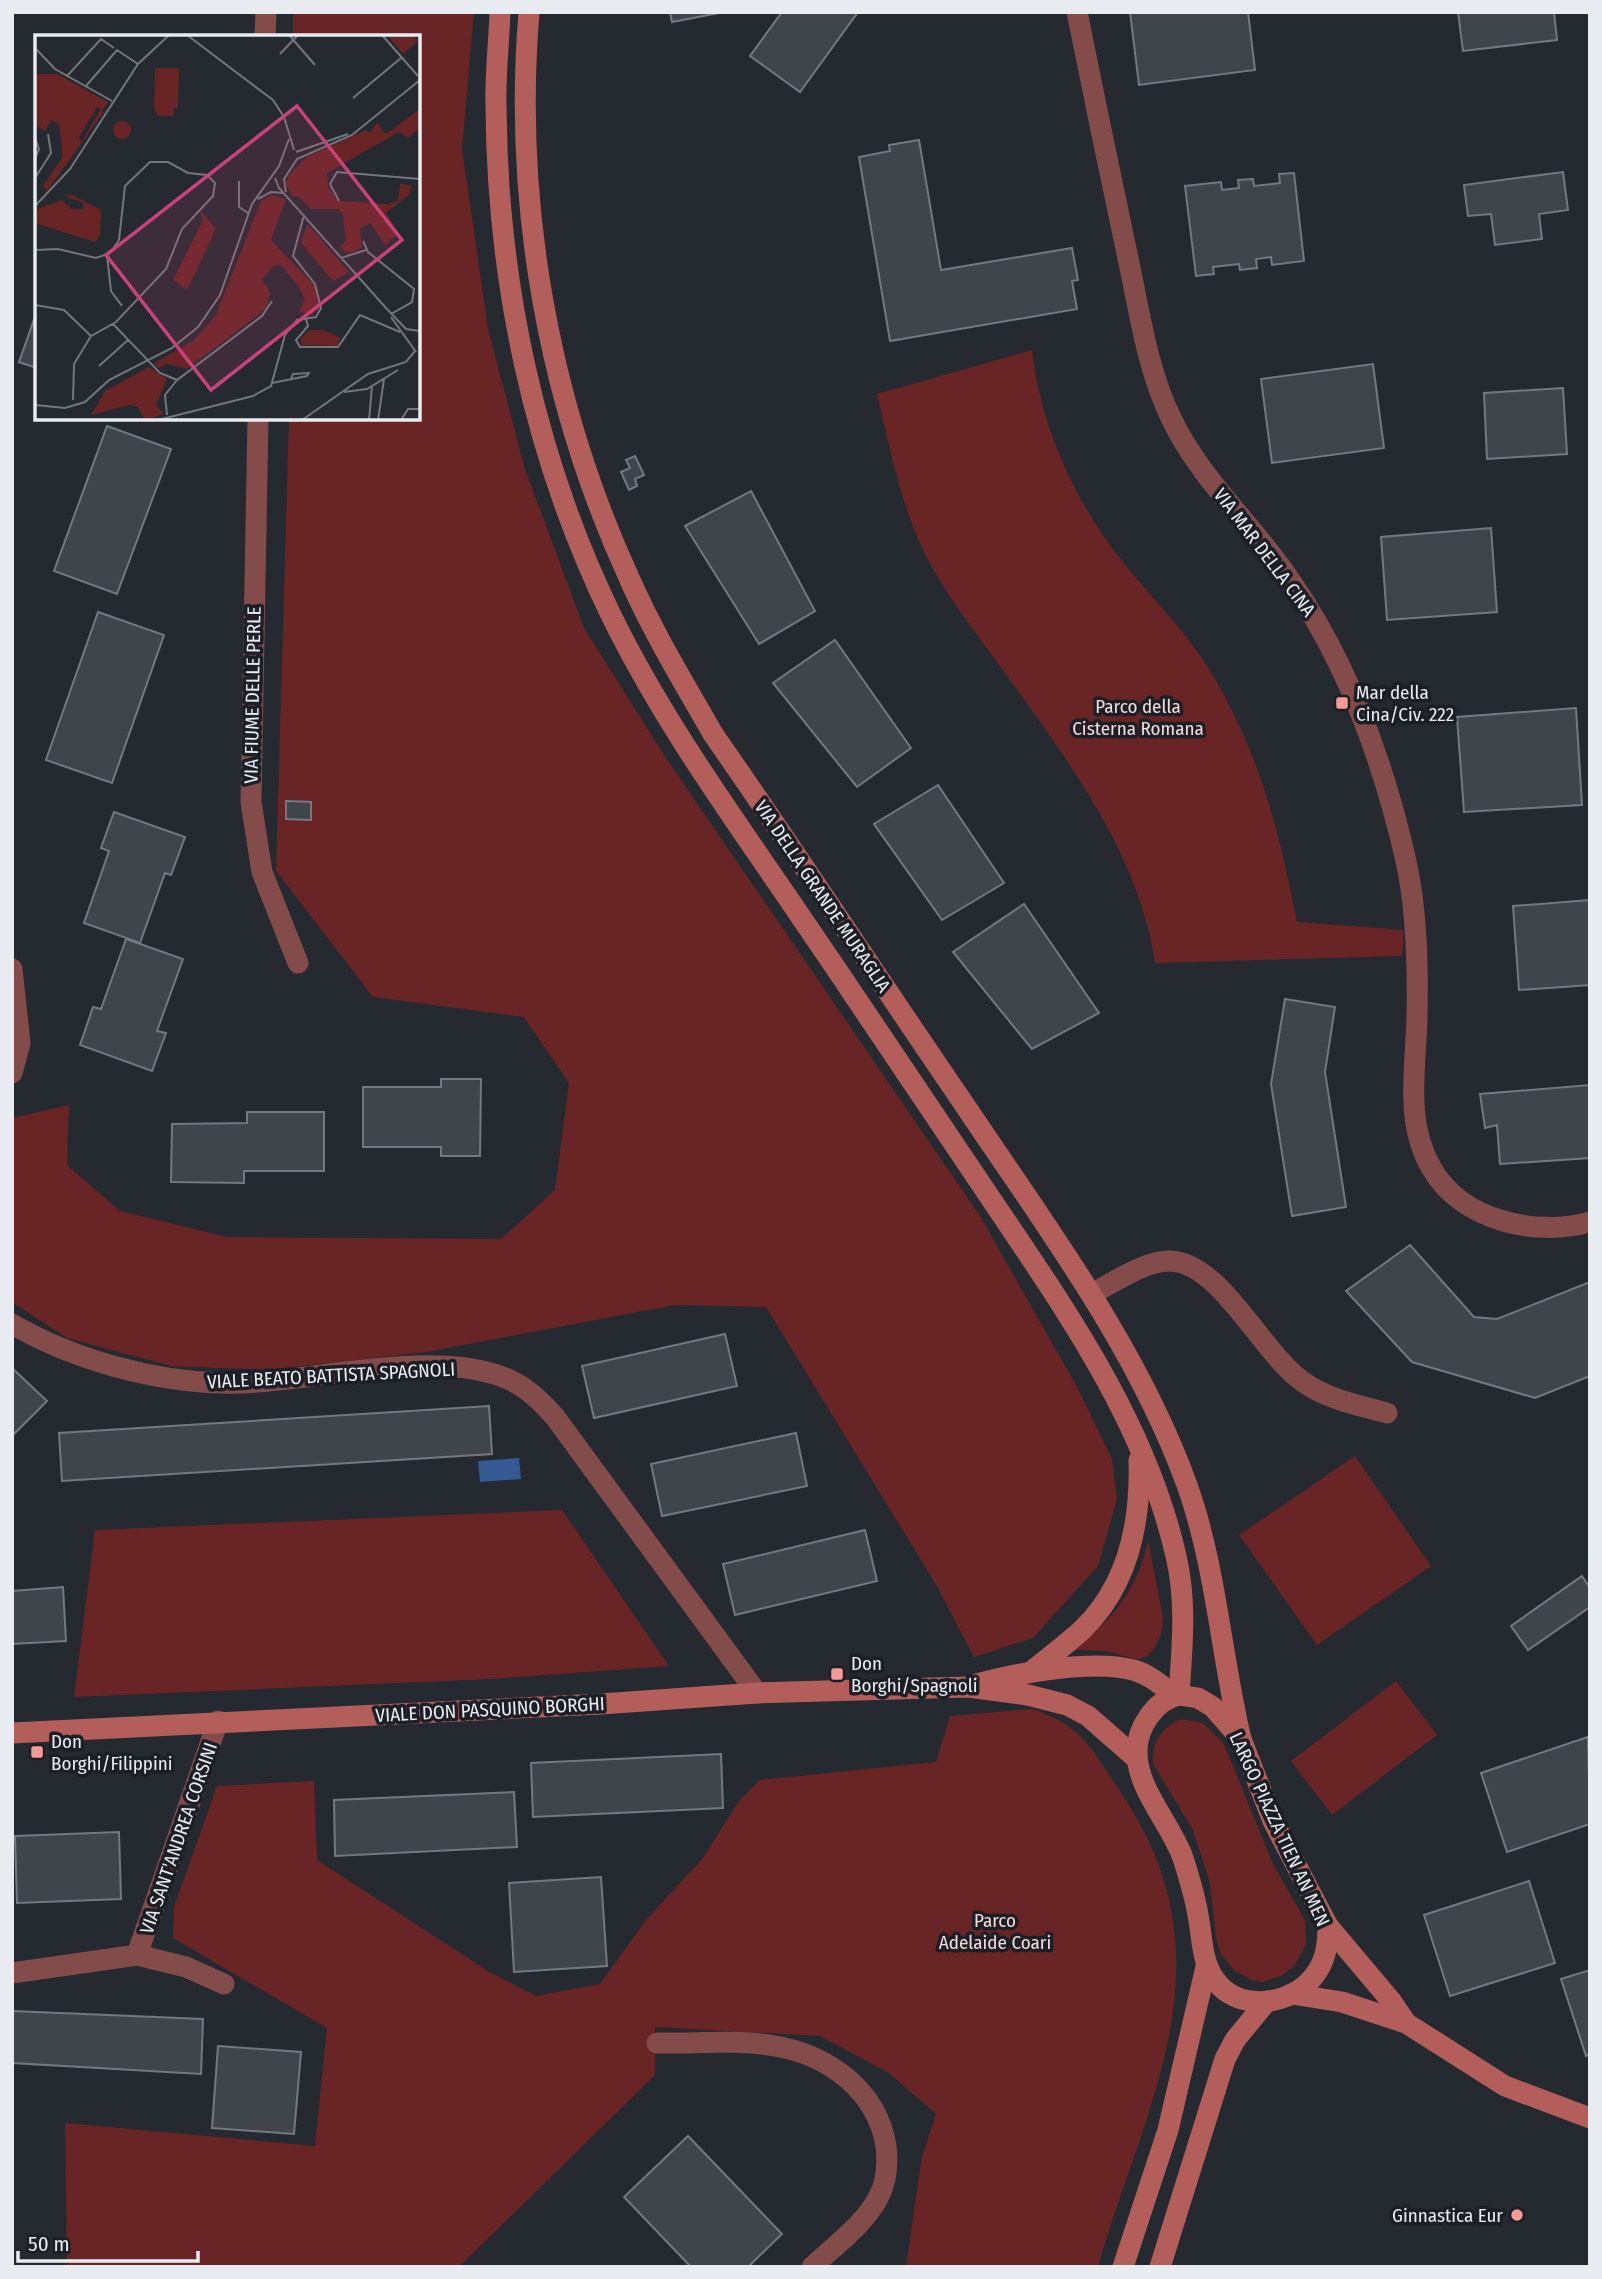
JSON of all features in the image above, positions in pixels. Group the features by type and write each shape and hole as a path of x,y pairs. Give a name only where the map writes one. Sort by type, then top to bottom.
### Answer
{"street":[{"path":"265,35 266,12"},
{"name":"VIA DELLA GRANDE MURAGLIA","path":"500,12 496,122 501,214 515,319 535,408 553,469 608,608 677,733 1081,1335 1112,1389 1162,1505 1182,1588 1177,1695"},
{"name":"VIA DELLA GRANDE MURAGLIA","path":"529,12 524,87 525,148 545,308 567,412 628,578 662,646 713,734 1091,1294 1142,1381 1188,1487 1213,1584 1241,1739"},
{"name":"VIA MAR DELLA CINA","path":"1077,12 1146,344 1171,419 1206,473 1274,558 1312,614 1359,712 1389,799 1412,894 1418,975 1413,1107 1417,1134 1424,1154 1433,1172 1446,1186 1492,1217 1539,1228 1590,1222"},
{"name":"VIA FIUME DELLE PERLE","path":"258,420 252,818 267,886 298,963"},
{"path":"12,969 20,1043 12,1073"},
{"path":"1091,1294 1159,1262 1190,1266 1222,1292 1267,1349 1300,1380 1332,1397 1387,1413"},
{"name":"VIALE BEATO BATTISTA SPAGNOLI","path":"12,1324 69,1351 151,1374 191,1381 252,1382 436,1367 477,1370 513,1381 534,1396 555,1417 757,1693"},
{"path":"1032,1671 1083,1628 1117,1583 1126,1562 1137,1516 1139,1447"},
{"name":"VIALE DON PASQUINO BORGHI","path":"968,1687 1032,1671 1134,1670 1149,1676 1177,1695"},
{"name":"VIALE DON PASQUINO BORGHI","path":"12,1733 601,1704 757,1693 968,1687 1028,1695 1067,1705 1088,1716 1137,1759"},
{"path":"1123,2267 1168,2130 1206,1967 1196,1901 1184,1860 1137,1759 1139,1736 1150,1716 1177,1695"},
{"name":"LARGO PIAZZA TIEN AN MEN","path":"1177,1695 1198,1698 1213,1707 1241,1739 1273,1821 1328,1926 1328,1945 1320,1966 1306,1984 1292,1994 1267,2001 1244,2000 1228,1993 1206,1967"},
{"name":"VIA SANT'ANDREA CORSINI","path":"137,1955 218,1721"},
{"path":"1328,1926 1392,2002 1406,2023"},
{"path":"12,1972 137,1955 186,1967 224,1984"},
{"path":"1292,1994 1342,2002 1406,2023 1505,2086 1590,2118"},
{"path":"1160,2267 1227,2055 1267,2001"},
{"path":"657,2043 750,2043 790,2049 836,2069 869,2103 878,2120 886,2149 887,2168 882,2190 862,2219 812,2267"}],"green space":[{"path":"293,12 474,12 462,149 488,329 525,469 584,628 666,758 980,1216 1076,1385 1112,1459 1117,1499 1098,1566 1033,1638 974,1657 938,1588 766,1307 675,1305 426,1352 266,1370 171,1366 67,1338 12,1302 12,1118 69,1105 67,1165 120,1211 227,1237 501,1239 555,1190 569,1083 524,1017 373,997 276,871 289,420 420,420 420,35 293,35"},
{"name":"Parco della Cisterna Romana","path":"1032,350 1049,427 1069,477 1110,545 1174,621 1209,669 1241,730 1265,792 1283,855 1297,922 1404,930 1402,956 1155,963 1133,882 1096,806 1049,734 951,599 926,556 903,497 877,394"},
{"path":"1355,1456 1431,1566 1317,1645 1239,1535"},
{"path":"562,1510 669,1666 491,1679 74,1697 95,1530"},
{"path":"1148,1540 1163,1617 1153,1650 1143,1658 1136,1659 1104,1651 1071,1650 1099,1628 1121,1603 1138,1574"},
{"path":"1396,1681 1437,1735 1332,1815 1291,1761"},
{"name":"Parco Adelaide Coari","path":"1031,1709 1062,1722 1092,1749 1153,1850 1171,1910 1176,1969 1171,2027 1157,2085 1098,2267 906,2267 922,2156 936,2114 889,2073 820,2036 655,2027 655,2075 459,2267 67,2267 65,2123 315,2146 327,2028 173,1938 174,1907 217,1786 314,1781 317,1860 491,1973 536,1996 600,1984 646,1920 703,1858 739,1801 760,1780 936,1762 950,1716"},
{"path":"1181,1719 1203,1723 1224,1744 1273,1864 1305,1920 1306,1945 1294,1966 1281,1976 1262,1982 1252,1980 1235,1971 1221,1954 1216,1938 1210,1883 1193,1830 1153,1764 1154,1749 1159,1737 1168,1726"}],"water":[{"path":"519,1458 521,1479 480,1482 478,1461"}],"building":[{"path":"670,12 724,12 672,22"},
{"path":"782,12 858,12 800,92 750,56"},
{"path":"1130,12 1248,12 1255,70 1139,85"},
{"path":"1458,12 1554,12 1557,40 1463,51"},
{"path":"919,140 941,270 1072,248 1078,280 1072,281 1077,309 890,341 859,157 890,151 889,145"},
{"path":"1563,172 1568,210 1539,214 1542,239 1495,245 1491,214 1468,216 1464,185"},
{"path":"1294,173 1304,261 1272,265 1271,257 1256,259 1257,268 1240,270 1239,264 1213,267 1214,274 1196,276 1185,186 1221,182 1222,190 1239,188 1238,180 1253,179 1254,186 1280,183 1279,174"},
{"path":"35,317 35,367 19,362"},
{"path":"1373,364 1384,448 1272,463 1261,379"},
{"path":"1563,388 1567,454 1487,459 1484,393"},
{"path":"107,426 171,449 117,594 54,571"},
{"path":"635,456 644,475 635,479 637,486 629,490 621,472 630,468 626,460"},
{"path":"751,491 815,611 759,644 685,526"},
{"path":"1491,528 1497,612 1387,620 1381,537"},
{"path":"98,612 164,635 112,783 46,760"},
{"path":"835,640 911,748 857,787 773,683"},
{"path":"1576,708 1582,805 1464,812 1457,717"},
{"path":"938,785 1004,883 942,920 874,824"},
{"path":"286,801 311,802 311,820 286,819"},
{"path":"114,812 185,837 171,875 165,873 140,943 84,923 109,851 101,848"},
{"path":"1590,900 1590,985 1519,990 1513,906"},
{"path":"1024,904 1099,1013 1032,1049 953,952"},
{"path":"126,939 183,959 157,1031 166,1033 152,1071 80,1045 93,1007 101,1009"},
{"path":"1285,999 1335,1007 1325,1072 1346,1207 1292,1216 1271,1084"},
{"path":"441,1079 481,1079 480,1156 441,1156 441,1147 363,1147 363,1087 441,1087"},
{"path":"1590,1085 1590,1158 1500,1164 1497,1125 1485,1128 1480,1094"},
{"path":"247,1112 324,1112 324,1171 244,1171 244,1183 171,1182 172,1124 247,1123"},
{"path":"1410,1245 1474,1317 1497,1319 1590,1282 1590,1376 1535,1398 1412,1362 1346,1291"},
{"path":"725,1334 737,1386 594,1418 582,1366"},
{"path":"12,1368 47,1401 13,1435 12,1434"},
{"path":"489,1406 492,1454 62,1481 59,1433"},
{"path":"796,1433 807,1486 662,1516 651,1464"},
{"path":"865,1530 877,1581 735,1615 723,1564"},
{"path":"1582,1576 1590,1588 1590,1607 1528,1650 1511,1626"},
{"path":"63,1587 66,1641 12,1644 12,1591"},
{"path":"1588,1737 1590,1824 1507,1852 1481,1773"},
{"path":"721,1754 723,1808 533,1817 531,1763"},
{"path":"514,1792 517,1847 335,1856 334,1800"},
{"path":"119,1832 121,1899 17,1903 15,1836"},
{"path":"601,1877 607,1966 514,1972 509,1883"},
{"path":"1529,1881 1555,1963 1450,1996 1424,1915"},
{"path":"1590,1970 1590,2054 1586,2056 1561,1979"},
{"path":"12,2011 203,2019 201,2074 12,2063"},
{"path":"218,2046 301,2052 294,2134 212,2128"},
{"path":"688,2136 782,2234 748,2267 691,2267 624,2197"}],"place":[{"name":"Mar della Cina/Civ. 222","path":"1342,703"},
{"name":"Don Borghi/Spagnoli","path":"837,1674"},
{"name":"Don Borghi/Filippini","path":"37,1752"},
{"name":"Ginnastica Eur","path":"1517,2215"}]}
